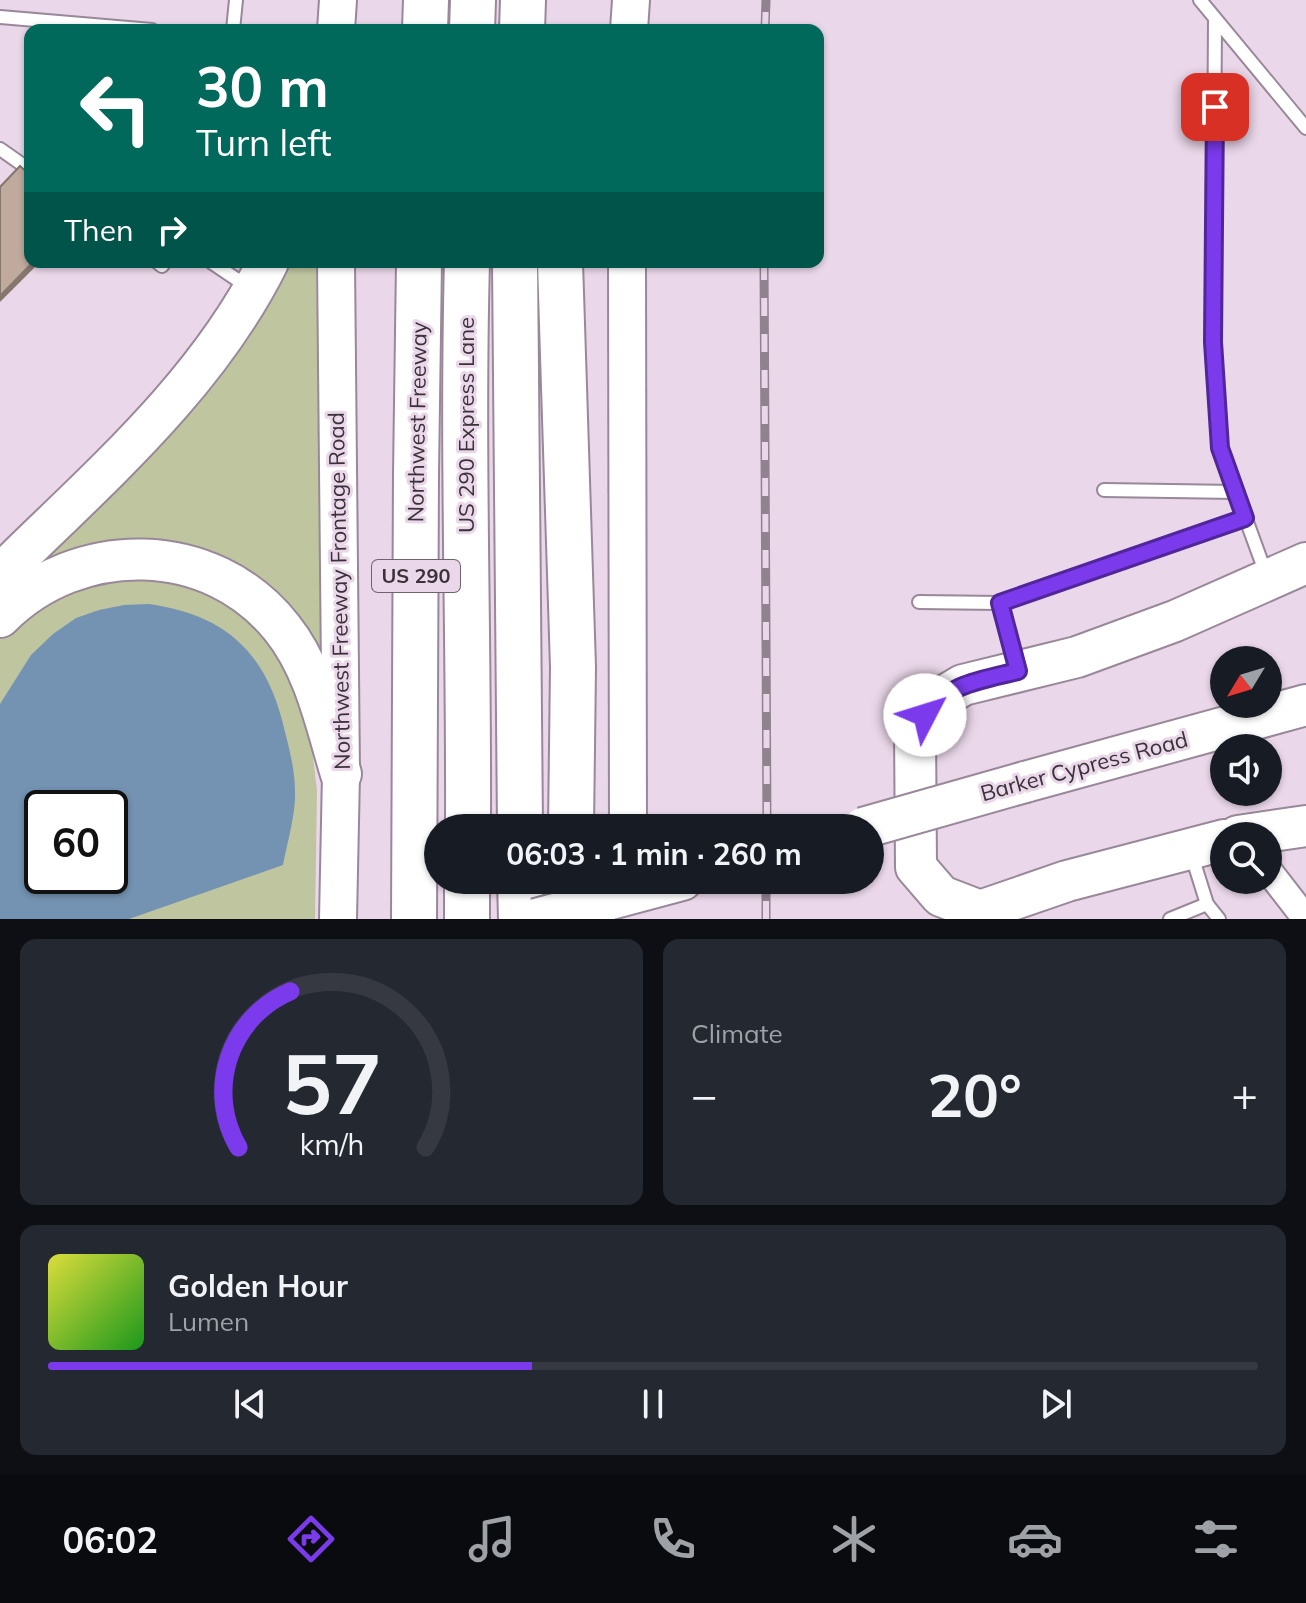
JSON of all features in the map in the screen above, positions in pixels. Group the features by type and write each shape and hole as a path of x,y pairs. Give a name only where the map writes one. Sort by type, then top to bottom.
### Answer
{"highway":[{"path":"425,24 426,0"},
{"path":"472,24 473,0"},
{"path":"522,24 523,0"},
{"name":"Northwest Freeway","path":"414,919 419,268"},
{"name":"US 290 Express Lane","path":"467,268 468,814"},
{"path":"515,268 520,814"},
{"path":"560,268 573,667 571,814"},
{"path":"467,894 467,919"},
{"path":"520,894 521,919"}],"main road":[{"path":"336,24 338,0"},
{"path":"629,24 631,0"},
{"name":"Northwest Freeway Frontage Road","path":"336,268 341,774 338,919"},
{"path":"627,268 628,814"},
{"path":"0,575 156,422 208,359 261,277"},
{"path":"0,617 45,582 86,565 151,559 174,562 216,576 267,611 295,646 314,686 341,774"},
{"path":"1207,844 1067,881 1022,902 980,911 941,896 916,867 915,728 936,701 963,685 1077,657 1175,621 1306,563"},
{"name":"Barker Cypress Road","path":"884,822 1306,705"},
{"path":"1282,830 1306,826"},
{"path":"536,919 626,894"}],"street":[{"path":"1282,888 1306,919"}],"lane":[{"path":"234,24 236,0"},
{"path":"1200,0 1306,128"},
{"path":"0,17 82,24"},
{"path":"1215,19 1213,342 1220,448 1268,581"},
{"path":"0,149 24,166"},
{"path":"231,268 261,277"},
{"path":"1104,490 1236,492"},
{"path":"919,602 1000,603 1245,518"},
{"path":"1000,603 1018,671"},
{"path":"1207,844 1207,904 1219,919"},
{"path":"1170,919 1207,904"}],"green space":[{"path":"278,268 316,268 323,671 227,572 29,574"},
{"path":"174,577 237,607 279,652 302,708 312,748 317,791 315,919 0,919 0,635 83,580"}],"water":[{"path":"149,604 177,610 222,629 240,643 255,661 278,705 293,769 294,809 283,865 129,919 0,919 0,704 31,655 53,634 76,618 99,610"}],"building":[{"path":"20,166 24,170 24,268 27,268 0,296 0,187"}],"railway":[{"path":"765,24 766,0"},
{"path":"764,268 767,814"},
{"path":"766,894 766,919"}],"route":[{"path":"925,715 936,701 963,685 1018,671 1000,603 1245,518 1220,448 1213,342 1215,107"}]}
